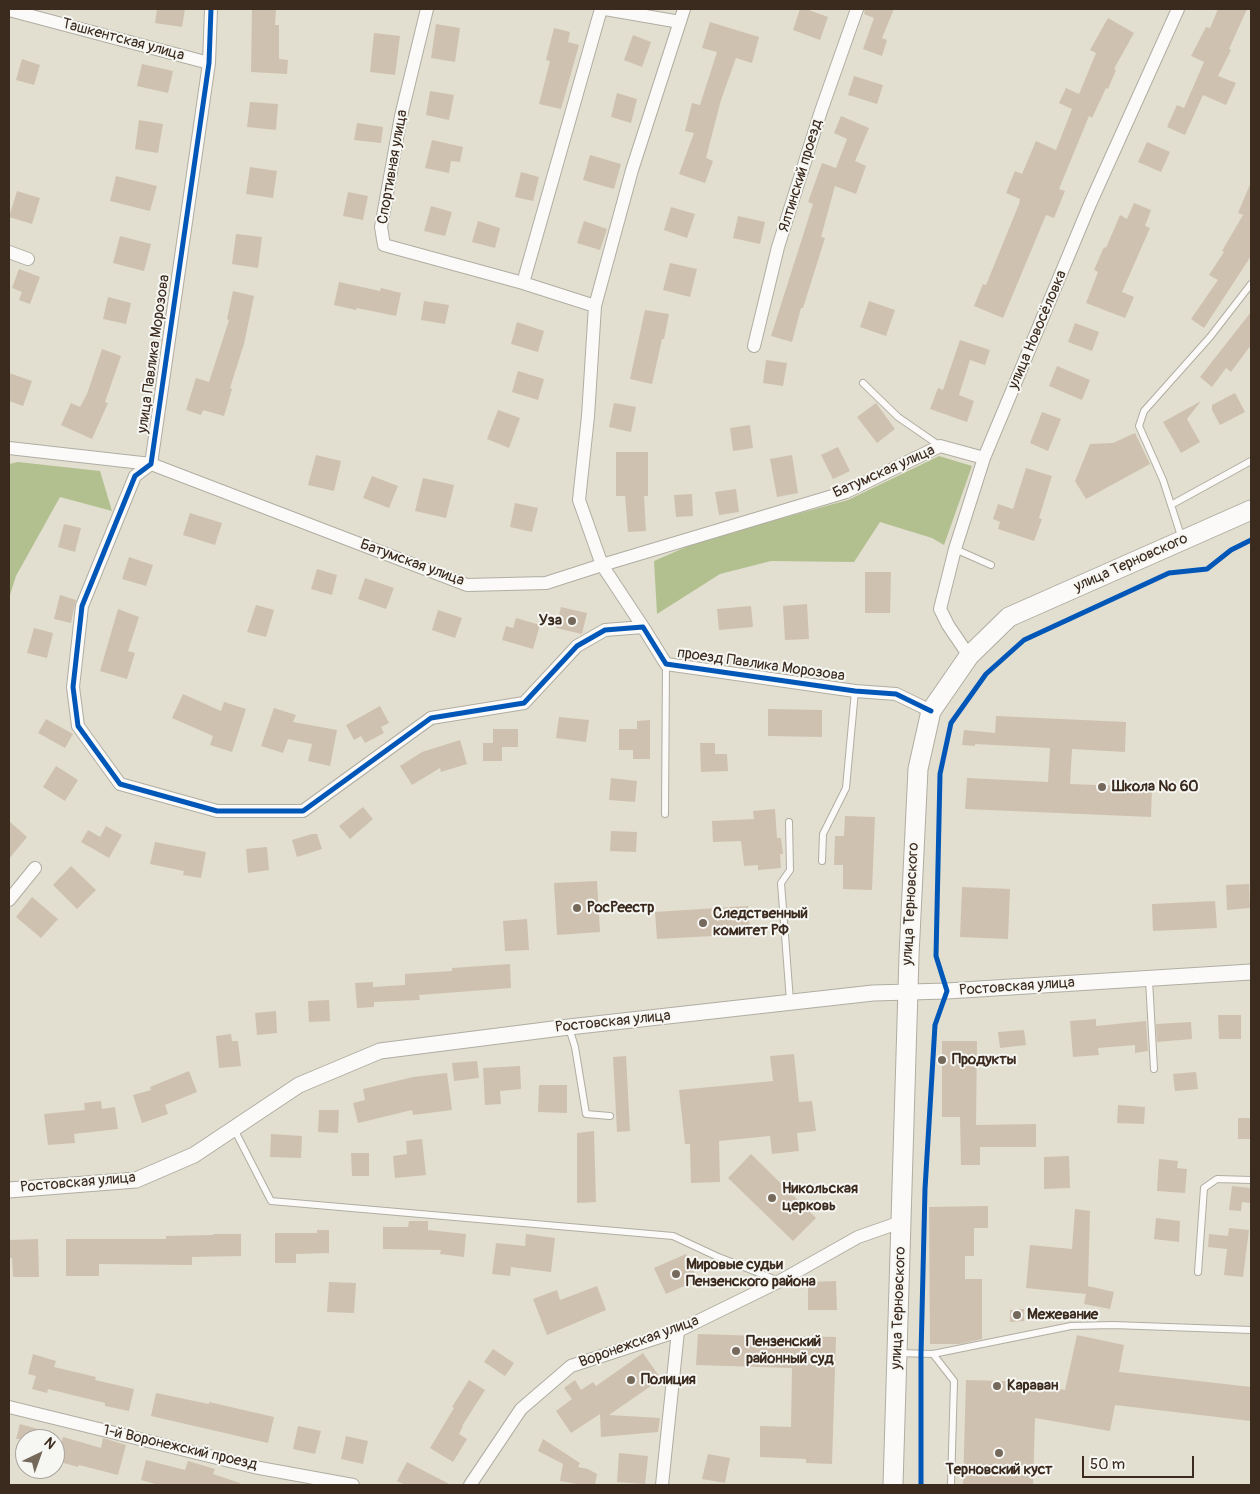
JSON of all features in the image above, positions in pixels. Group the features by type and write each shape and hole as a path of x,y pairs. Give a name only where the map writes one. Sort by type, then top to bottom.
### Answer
{"main road":[{"name":"улица Терновского","path":"893,1485 908,993 918,769 930,711 968,656 1009,617 1251,510"}],"street":[{"name":"улица Павлика Морозова","path":"151,464 209,63 211,9"},
{"name":"Спортивная улица","path":"427,9 401,116 381,228 384,245 523,283 595,306"},
{"path":"523,283 601,9"},
{"path":"605,9 680,22"},
{"path":"151,464 135,476 82,606 73,687 78,726 120,784 217,811 304,810 431,718 524,703 576,646 605,630 643,627 602,564 579,500 588,416 595,306 632,170 684,9"},
{"name":"Ялтинский проезд","path":"754,346 778,247 821,111 857,9"},
{"name":"улица Новосёловка","path":"968,656 940,609 955,549 984,458 1090,204 1178,9"},
{"name":"Ташкентская улица","path":"9,10 209,63"},
{"path":"9,252 28,259"},
{"name":"Батумская улица","path":"9,448 151,464 467,585 546,583 602,564 846,492 940,446 984,458"},
{"name":"проезд Павлика Морозова","path":"643,627 666,664 855,691 896,694 930,711"},
{"path":"9,900 35,868"},
{"name":"Ростовская улица","path":"9,1190 136,1180 194,1155 299,1085 380,1051 569,1026 873,994 1251,972"},
{"name":"Воронежская улица","path":"470,1485 521,1409 572,1366 678,1331 780,1281 858,1237 901,1222"},
{"path":"662,1485 678,1331"},
{"name":"1-й Воронежский проезд","path":"9,1407 254,1467 353,1485"}],"lane":[{"path":"1183,540 1163,480 1139,426 1144,411 1210,337 1251,284"},
{"path":"863,383 898,417 940,446"},
{"path":"1171,505 1251,461"},
{"path":"955,549 991,565"},
{"path":"665,814 666,664"},
{"path":"822,861 823,834 846,788 855,691"},
{"path":"788,822 790,870 781,883 790,1002"},
{"path":"1149,978 1154,1069"},
{"path":"569,1026 575,1047 586,1114 610,1116"},
{"path":"234,1129 271,1201 673,1236 716,1256 780,1281"},
{"path":"1198,1272 1204,1188 1217,1179 1251,1180"},
{"path":"897,1353 933,1354 1071,1326 1113,1325 1251,1330"},
{"path":"933,1354 954,1381 951,1485"}],"green space":[{"path":"939,456 972,466 944,545 932,538 880,522 854,562 771,561 720,574 657,614 654,561 702,540 848,500"},
{"path":"18,462 100,471 112,511 60,497 16,576 10,595 9,464"}],"building":[{"path":"157,9 185,9 182,27 155,23"},
{"path":"252,9 276,9 275,25 279,25 279,59 288,60 287,74 251,72"},
{"path":"800,9 806,9 828,17 820,40 793,30"},
{"path":"865,9 894,9 882,38 887,40 882,56 863,49 874,18 864,14"},
{"path":"1218,9 1247,9 1229,49 1231,50 1218,76 1236,83 1226,105 1203,95 1185,135 1167,127 1177,105 1184,108 1204,62 1191,56 1206,27 1210,28"},
{"path":"1108,18 1134,33 1114,69 1116,70 1108,89 1106,88 1092,118 1089,116 1059,189 1065,191 1054,218 1046,215 1003,318 974,306 983,284 986,285 1019,204 1020,199 1006,193 1015,171 1022,174 1036,141 1056,150 1072,109 1059,103 1066,88 1079,94 1096,53 1090,50"},
{"path":"710,22 759,37 752,63 736,58 721,100 706,158 713,161 705,183 679,174 694,133 685,131 692,103 700,105 717,52 702,48"},
{"path":"436,24 460,28 455,62 431,58"},
{"path":"554,28 570,32 568,42 579,45 561,109 539,104 550,61 546,60"},
{"path":"374,33 400,36 395,75 370,72"},
{"path":"633,35 651,42 642,67 624,60"},
{"path":"22,59 40,65 34,85 16,80"},
{"path":"142,64 173,71 168,93 137,86"},
{"path":"854,76 883,85 877,104 848,95"},
{"path":"430,91 454,95 449,120 426,115"},
{"path":"617,93 637,99 631,123 611,117"},
{"path":"250,102 278,104 276,130 247,127"},
{"path":"841,116 869,128 855,161 866,166 856,194 835,186 821,237 825,238 803,308 801,308 792,342 771,336 813,204 808,202 822,163 836,168 847,139 834,133"},
{"path":"139,120 163,124 158,153 135,149"},
{"path":"357,123 383,127 381,143 354,140"},
{"path":"432,140 463,147 460,162 451,161 449,173 425,168"},
{"path":"1147,142 1170,152 1161,172 1138,162"},
{"path":"590,155 621,164 614,189 583,180"},
{"path":"250,167 277,171 273,198 246,194"},
{"path":"521,172 539,177 533,201 515,197"},
{"path":"116,176 157,186 150,211 110,201"},
{"path":"1251,182 1251,256 1204,328 1191,319 1218,280 1209,275 1224,252 1222,251 1243,215 1238,213"},
{"path":"17,191 40,198 32,224 9,217"},
{"path":"348,192 368,196 363,220 343,216"},
{"path":"1134,203 1151,210 1145,226 1150,228 1122,292 1134,297 1125,318 1086,303 1098,272 1094,270 1104,247 1106,248 1120,215 1127,219"},
{"path":"431,206 452,212 445,236 424,231"},
{"path":"671,207 695,214 687,238 664,230"},
{"path":"738,216 765,222 760,244 733,238"},
{"path":"478,221 500,228 495,248 472,242"},
{"path":"584,221 607,229 600,250 577,243"},
{"path":"236,234 262,237 258,268 232,264"},
{"path":"120,236 151,244 144,271 113,263"},
{"path":"670,263 697,269 690,297 663,290"},
{"path":"19,269 40,277 30,304 19,300 22,292 12,288"},
{"path":"339,282 380,291 381,288 401,293 396,316 334,305"},
{"path":"233,291 254,296 244,344 230,388 232,389 224,416 203,410 201,415 186,410 196,378 209,382 229,320 227,319"},
{"path":"108,297 131,303 126,324 103,319"},
{"path":"424,301 449,305 445,324 421,320"},
{"path":"869,301 895,310 886,336 860,327"},
{"path":"645,310 669,314 652,384 630,379"},
{"path":"1251,312 1251,345 1231,372 1226,368 1212,387 1200,377"},
{"path":"517,322 544,331 538,352 511,344"},
{"path":"1075,323 1099,332 1092,351 1068,342"},
{"path":"960,340 990,350 985,365 970,360 959,395 974,401 967,422 930,409 938,388 943,390"},
{"path":"102,349 121,356 105,402 108,403 92,439 61,425 71,403 80,407 87,394"},
{"path":"766,360 787,363 783,386 763,383"},
{"path":"1057,366 1090,380 1082,400 1049,386"},
{"path":"518,371 544,379 538,400 512,392"},
{"path":"9,373 32,381 23,406 9,401"},
{"path":"1235,393 1245,412 1220,425 1212,410 1212,405"},
{"path":"1201,401 1187,419 1200,442 1181,453 1163,422"},
{"path":"614,403 636,407 631,432 609,427"},
{"path":"876,403 895,429 877,443 857,417"},
{"path":"498,410 520,418 509,448 487,439"},
{"path":"1042,412 1061,419 1048,451 1030,443"},
{"path":"750,425 753,448 733,451 730,428"},
{"path":"1135,433 1150,464 1086,499 1075,481 1090,444 1113,443"},
{"path":"838,447 850,471 833,479 821,455"},
{"path":"616,452 648,452 648,496 644,496 646,531 628,532 625,496 616,496"},
{"path":"316,455 341,461 334,491 308,485"},
{"path":"792,455 798,493 777,497 770,459"},
{"path":"1026,468 1052,476 1039,518 1042,519 1034,541 998,529 1000,522 993,519 998,504 1013,509"},
{"path":"372,476 398,486 389,508 363,498"},
{"path":"423,478 454,485 446,518 415,511"},
{"path":"736,489 739,512 719,515 715,492"},
{"path":"692,494 693,516 676,517 674,495"},
{"path":"515,503 538,508 532,532 510,527"},
{"path":"190,513 222,523 215,545 183,535"},
{"path":"64,524 81,528 75,552 58,547"},
{"path":"129,557 153,565 146,586 122,579"},
{"path":"317,569 337,575 332,595 311,589"},
{"path":"865,572 891,572 890,613 865,613"},
{"path":"365,578 394,588 386,609 358,599"},
{"path":"60,595 76,600 71,623 54,619"},
{"path":"807,604 809,639 785,640 783,606"},
{"path":"256,605 274,610 266,637 247,632"},
{"path":"751,606 753,627 719,630 717,609"},
{"name":"Уза","path":"561,607 587,613 582,634 556,628"},
{"path":"118,609 139,617 128,651 135,653 127,679 100,671"},
{"path":"438,610 462,618 455,638 432,630"},
{"path":"516,618 540,625 533,649 502,640 506,626 513,628"},
{"path":"34,628 53,633 47,658 27,653"},
{"path":"183,694 221,711 224,702 246,709 232,752 210,745 213,736 172,718"},
{"path":"380,706 389,723 381,727 384,733 365,743 361,736 354,740 346,725"},
{"path":"274,708 296,715 293,722 337,730 330,766 308,761 312,744 288,739 283,753 261,746"},
{"path":"768,709 822,710 822,737 768,736"},
{"path":"996,716 1126,722 1125,752 1072,749 1070,784 1152,787 1151,817 965,809 967,778 1048,782 1050,748 962,745 964,730 995,733"},
{"path":"559,717 589,720 586,742 556,738"},
{"path":"46,719 73,734 65,748 38,733"},
{"path":"650,720 650,759 633,759 633,750 619,750 619,729 637,729 637,721"},
{"path":"493,729 518,729 518,747 502,747 502,761 483,761 483,743 493,743"},
{"path":"460,740 467,764 441,772 440,768 412,785 400,766 422,752"},
{"path":"700,743 715,743 715,754 727,754 728,771 701,772"},
{"path":"56,766 78,780 65,801 43,787"},
{"path":"611,778 637,781 635,802 609,800"},
{"path":"363,807 373,819 350,839 339,826"},
{"path":"775,809 777,838 781,838 783,854 780,854 781,868 758,870 758,865 744,866 741,841 713,842 712,821 754,819 753,811"},
{"path":"845,816 875,817 872,890 843,889 843,865 834,865 835,836 844,836"},
{"path":"9,821 27,837 9,859"},
{"path":"106,826 122,835 109,858 81,842 88,830 100,837"},
{"path":"611,831 637,832 636,852 610,851"},
{"path":"317,834 322,849 297,857 292,840"},
{"path":"155,842 206,852 201,878 183,875 184,871 150,864"},
{"path":"267,847 269,870 248,873 246,849"},
{"path":"71,866 96,890 77,909 53,885"},
{"name":"РосРеестр","path":"597,881 600,932 557,935 554,883"},
{"path":"1249,884 1250,908 1227,910 1226,885"},
{"path":"962,887 1010,889 1008,939 960,937"},
{"path":"32,897 58,919 41,938 16,917"},
{"path":"1215,901 1217,928 1153,931 1152,904"},
{"name":"Следственный комитет РФ","path":"748,906 750,934 657,939 655,912"},
{"path":"527,919 529,950 505,951 503,921"},
{"path":"510,964 511,988 419,995 420,1000 374,1002 374,1007 357,1008 355,983 373,982 373,987 405,985 405,974 452,971 452,968"},
{"path":"329,1000 330,1021 309,1022 308,1001"},
{"path":"276,1011 277,1033 257,1035 255,1013"},
{"path":"1218,1015 1241,1015 1241,1039 1219,1039"},
{"path":"1096,1019 1096,1026 1146,1021 1148,1051 1135,1053 1135,1045 1098,1048 1099,1055 1073,1057 1070,1021"},
{"path":"1191,1022 1192,1039 1157,1042 1156,1024"},
{"path":"1024,1030 1026,1045 1000,1048 998,1032"},
{"path":"231,1034 232,1041 238,1041 241,1066 219,1068 216,1036"},
{"path":"942,1041 977,1041 976,1125 1036,1124 1036,1147 980,1147 980,1165 961,1165 960,1117 942,1117"},
{"path":"794,1054 799,1102 812,1101 816,1131 797,1133 799,1151 772,1154 770,1136 719,1141 720,1182 691,1183 690,1144 685,1144 679,1090 773,1081 770,1056"},
{"path":"626,1056 630,1131 617,1132 613,1057"},
{"path":"477,1061 479,1078 454,1081 452,1063"},
{"path":"520,1066 521,1089 500,1091 501,1104 485,1105 483,1068"},
{"path":"189,1071 197,1092 165,1105 168,1114 142,1123 133,1095 151,1090 150,1087"},
{"path":"1196,1072 1198,1089 1175,1091 1173,1074"},
{"path":"447,1073 452,1110 413,1115 412,1110 358,1123 353,1103 365,1100 363,1089 413,1077"},
{"path":"539,1085 567,1085 567,1113 538,1112"},
{"path":"101,1101 102,1109 115,1107 118,1129 74,1134 75,1143 48,1145 44,1114 85,1110 84,1103"},
{"path":"1118,1105 1145,1107 1144,1124 1117,1123"},
{"path":"319,1110 339,1110 338,1133 318,1132"},
{"path":"1238,1118 1251,1118 1251,1139 1238,1139"},
{"path":"594,1131 596,1202 577,1203 577,1133"},
{"path":"271,1134 302,1136 301,1158 270,1157"},
{"path":"422,1139 426,1175 395,1178 393,1156 407,1154 406,1141"},
{"path":"351,1153 369,1153 369,1176 352,1176"},
{"name":"Никольская церковь","path":"751,1154 816,1218 793,1241 728,1178"},
{"path":"1069,1156 1070,1188 1044,1189 1044,1157"},
{"path":"1159,1159 1178,1161 1177,1168 1187,1169 1185,1193 1157,1191"},
{"path":"1232,1186 1251,1188 1251,1203 1242,1202 1241,1211 1229,1210"},
{"path":"988,1206 988,1228 974,1228 974,1256 965,1256 965,1279 982,1279 982,1339 960,1344 930,1344 929,1207"},
{"path":"1075,1209 1090,1211 1088,1286 1114,1292 1110,1309 1084,1304 1086,1294 1026,1288 1030,1245 1072,1249"},
{"path":"1156,1218 1180,1221 1179,1242 1154,1239"},
{"path":"409,1221 428,1221 428,1230 466,1234 464,1257 440,1254 441,1250 383,1249 383,1227 408,1227"},
{"path":"1229,1228 1249,1230 1243,1277 1224,1275 1227,1249 1208,1247 1209,1234 1228,1236"},
{"path":"317,1230 329,1230 329,1253 296,1254 296,1263 275,1263 275,1233 317,1233"},
{"path":"241,1234 241,1256 192,1257 192,1265 99,1264 99,1276 66,1276 66,1239 166,1239 166,1236"},
{"path":"526,1234 555,1238 551,1272 511,1267 510,1276 492,1274 496,1243 525,1246"},
{"path":"38,1239 39,1277 13,1277 12,1258 9,1258 9,1240"},
{"name":"Мировые судьи Пензенского района","path":"686,1254 698,1280 666,1294 654,1268"},
{"path":"836,1281 837,1310 808,1310 808,1282"},
{"path":"329,1282 356,1283 354,1313 327,1312"},
{"path":"597,1286 606,1310 547,1335 533,1299 557,1290 560,1300"},
{"name":"Межевание","path":"1024,1309 1024,1321 1010,1322 1010,1310"},
{"path":"698,1334 836,1337 832,1464 806,1463 806,1459 760,1457 760,1426 791,1427 792,1368 696,1365"},
{"path":"1077,1335 1124,1345 1119,1372 1251,1387 1251,1421 1115,1405 1110,1431 1035,1418 1033,1485 963,1485 966,1380 1036,1382 1036,1385 1065,1390"},
{"path":"493,1349 514,1363 505,1376 484,1362"},
{"path":"643,1353 661,1379 609,1415 660,1418 658,1432 601,1437 600,1414 571,1433 556,1411 572,1399 564,1388 575,1380 581,1390 593,1382 596,1386"},
{"path":"33,1354 56,1361 54,1367 96,1377 95,1380 134,1389 129,1411 48,1389 47,1393 32,1389 36,1376 28,1374"},
{"path":"469,1380 485,1390 462,1426 459,1434 467,1439 453,1462 430,1448"},
{"path":"156,1393 209,1404 209,1402 274,1417 268,1443 151,1416"},
{"path":"20,1424 38,1429 19,1429"},
{"path":"298,1426 321,1431 315,1454 293,1449"},
{"path":"346,1436 368,1441 363,1464 341,1459"},
{"path":"65,1438 101,1448 103,1438 126,1445 118,1475 79,1465 78,1467 65,1463"},
{"path":"543,1439 580,1463 578,1467 588,1469 597,1474 595,1485 560,1481 563,1464 538,1451"},
{"path":"619,1453 648,1456 645,1484 617,1482"},
{"path":"708,1454 730,1458 725,1483 702,1479"},
{"path":"146,1460 185,1470 188,1461 215,1469 213,1474 240,1483 240,1485 159,1485 141,1480"},
{"path":"407,1462 451,1485 405,1485 397,1481"}],"cycle path":[{"path":"211,9 209,63 151,464 135,476 82,606 73,687 78,726 120,784 217,811 303,811 431,718 524,703 577,646 605,630 643,627 666,664 855,691 896,694 931,711"},
{"path":"921,1485 921,1354 925,1189 935,1025 947,991 936,956 940,774 951,723 986,674 1024,640 1169,573 1207,569 1231,550 1251,540"}],"place":[{"name":"Уза","path":"572,621"},
{"name":"Школа № 60","path":"1102,787"},
{"name":"РосРеестр","path":"577,908"},
{"name":"Следственный комитет РФ","path":"703,923"},
{"name":"Продукты","path":"942,1060"},
{"name":"Никольская церковь","path":"772,1198"},
{"name":"Мировые судьи Пензенского района","path":"676,1274"},
{"name":"Межевание","path":"1017,1315"},
{"name":"Пензенский районный суд","path":"736,1351"},
{"name":"Полиция","path":"631,1380"},
{"name":"Караван","path":"997,1386"},
{"name":"Терновский куст","path":"999,1453"}]}
